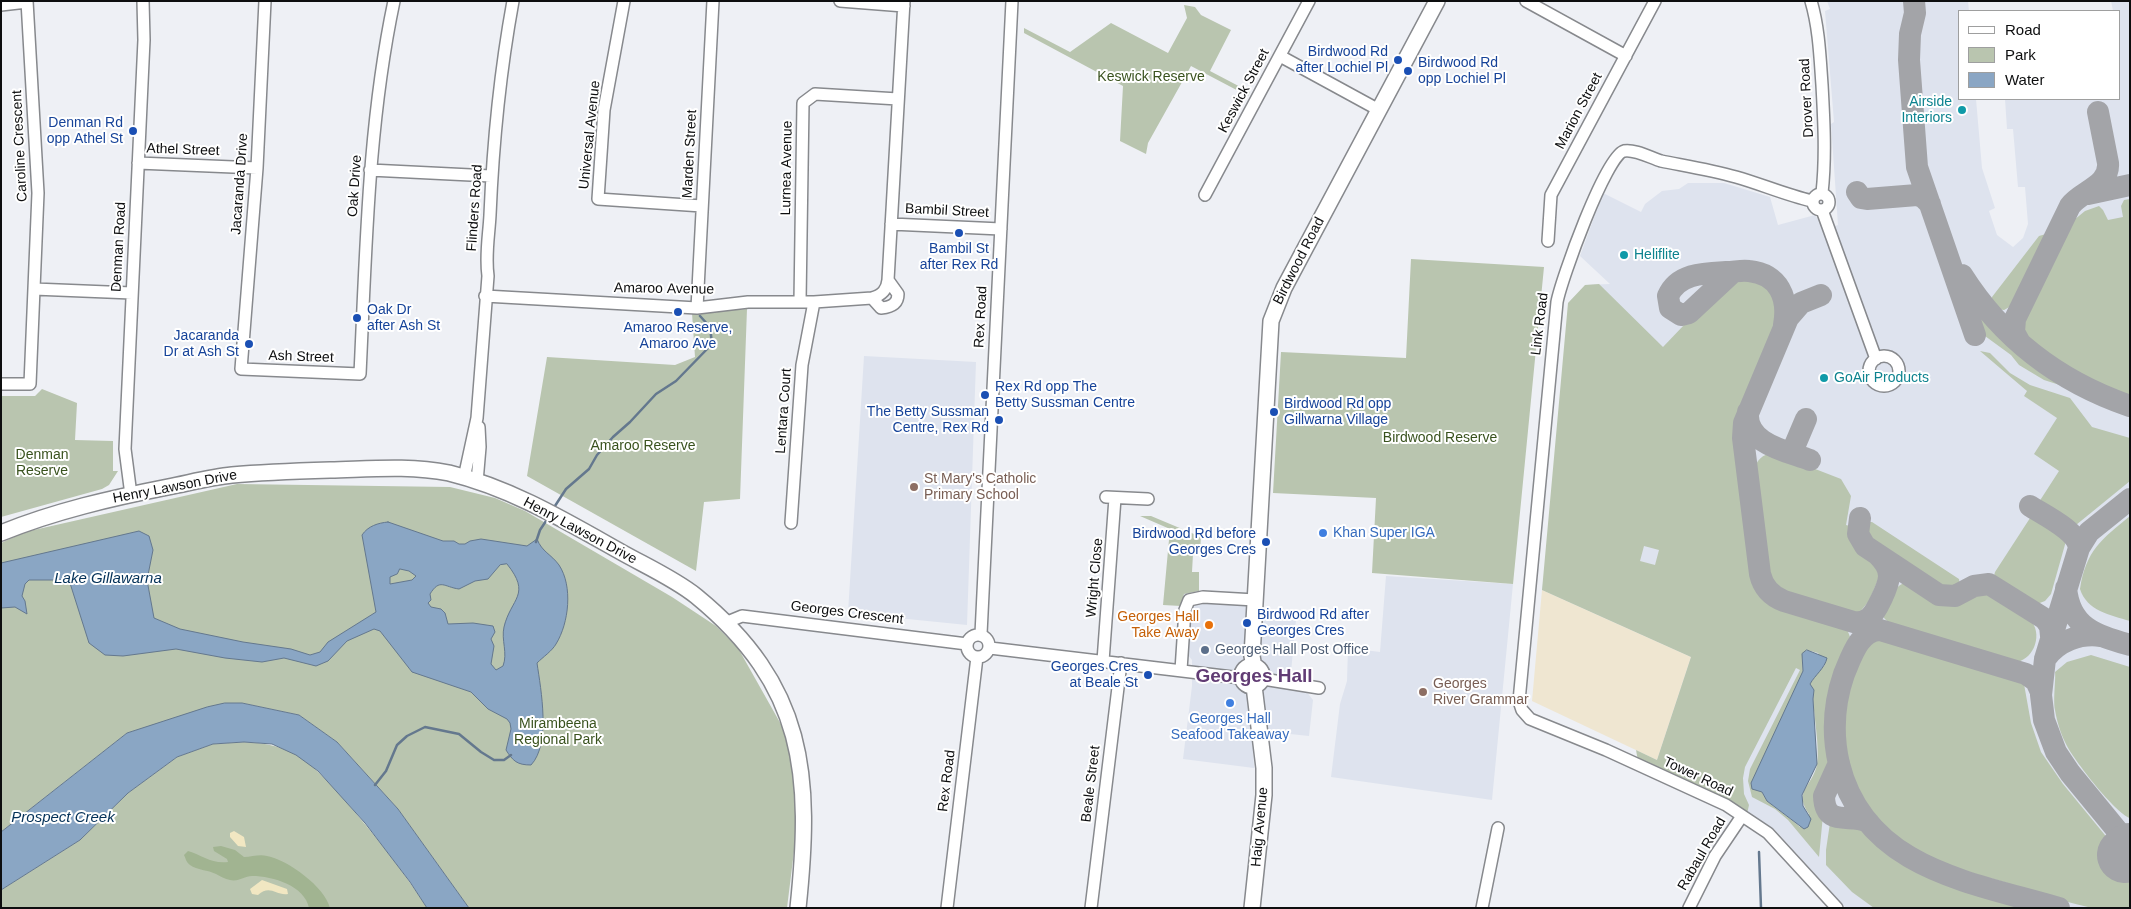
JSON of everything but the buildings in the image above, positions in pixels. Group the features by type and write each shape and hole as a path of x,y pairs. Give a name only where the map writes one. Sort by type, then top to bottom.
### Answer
{"main road":[{"name":"Birdwood Road","path":"1253,677 1252,656 1271,321 1284,288 1437,1"},
{"name":"Henry Lawson Drive","path":"1,532 28,522 131,495 230,475 400,467 441,472 471,480 551,512 694,594 725,623 750,651 770,679 787,712 803,779 804,815 798,908"},
{"name":"Haig Avenue","path":"1252,908 1264,795 1264,768 1253,677"}],"street":[{"name":"Denman Road","path":"131,495 125,449 144,40 143,1"},
{"name":"Jacaranda Drive","path":"241,369 257,168 265,1"},
{"name":"Oak Drive","path":"360,374 370,170 385,44 394,1"},
{"name":"Flinders Road","path":"471,480 486,296 491,176 501,64 512,1"},
{"name":"Universal Avenue","path":"624,1 604,110 598,199 702,206"},
{"path":"713,2 725,1"},
{"path":"840,1 904,4"},
{"name":"Rex Road","path":"981,634 1012,1"},
{"name":"Keswick Street","path":"1205,195 1309,1"},
{"path":"1526,1 1626,56"},
{"name":"Marion Street","path":"1548,241 1551,195 1655,1"},
{"name":"Drover Road","path":"1811,1 1817,34 1823,109 1825,157 1822,193"},
{"path":"1,5 27,2"},
{"name":"Caroline Crescent","path":"1,384 30,384 38,193 27,2"},
{"name":"Marden Street","path":"697,308 713,2"},
{"name":"Amaroo Avenue","path":"486,296 697,308 748,302 814,302 872,298 881,308 891,307 898,299 898,294 888,280 904,4"},
{"path":"1280,56 1379,110"},
{"name":"Lurnea Avenue","path":"800,301 803,103 815,94 898,99"},
{"name":"Link Road","path":"1522,710 1519,701 1520,686 1555,310 1562,282 1588,214 1613,161 1620,153 1628,151 1736,177 1812,201"},
{"name":"Athel Street","path":"138,163 257,168"},
{"path":"370,170 491,176"},
{"path":"1822,193 1827,196 1829,202 1827,207 1822,210 1815,208 1812,201 1817,194 1822,193"},
{"path":"1822,210 1876,359"},
{"name":"Bambil Street","path":"891,224 1001,229"},
{"path":"872,298 884,291 888,280"},
{"path":"34,289 132,294"},
{"name":"Lentara Court","path":"791,523 802,365 814,302"},
{"name":"Ash Street","path":"241,369 360,374"},
{"name":"Wright Close","path":"1103,661 1111,497 1148,499"},
{"path":"1181,670 1185,610 1189,600 1203,597 1255,600"},
{"name":"Georges Crescent","path":"725,623 742,616 967,644"},
{"path":"981,634 988,639 990,648 986,654 977,657 969,653 967,644 970,638 981,634"},
{"path":"990,648 1253,677 1320,688"},
{"name":"Rex Road","path":"947,908 977,657"},
{"name":"Beale Street","path":"1091,908 1121,663"},
{"name":"Tower Road","path":"1522,710 1530,719 1713,798 1742,816 1768,833 1837,908"},
{"name":"Rabaul Road","path":"1689,908 1715,856 1742,816"},
{"path":"1482,908 1498,828"}],"shaded area":[{"path":"1827,1 1968,1 1969,10 1958,10 1958,100 1976,100 1982,168 1995,208 1989,211 1997,235 2013,247 2023,238 2028,224 2025,187 2018,187 2013,129 2007,129 2005,100 2121,100 2121,10 2113,10 2111,1 2130,1 2130,908 1846,908 1774,829 1657,760 1691,657 1542,590 1585,285 1610,284 1580,256 1603,193 1641,212 1645,204 1662,191 1679,189 1688,183 1724,183 1770,197 1778,225 1815,215 1825,229 1838,225 1831,124 1834,122 1825,11 1830,9"},
{"name":"St Mary's Catholic Primary School","path":"864,356 976,362 967,625 848,613"},
{"name":"Georges River Grammar","path":"1386,576 1513,584 1492,800 1331,777 1340,704 1347,681 1348,648 1380,652"},
{"path":"1542,590 1691,657 1657,760 1532,701"},
{"path":"1186,592 1250,593 1266,618 1296,620 1291,672 1313,700 1309,736 1252,730 1254,768 1183,759 1192,686 1192,660 1188,655 1178,654 1181,600"}],"green space":[{"name":"Keswick Reserve","path":"1184,5 1195,7 1201,15 1231,30 1210,71 1250,92 1248,96 1191,66 1148,143 1146,154 1120,141 1123,86 1024,33 1024,28 1070,52 1111,23 1168,53 1187,18"},
{"path":"2130,199 2130,398 2070,371 2040,352 2029,342 2023,332 2024,322 2074,220 2085,211 2099,206 2108,220 2123,217 2121,206 2124,200"},
{"path":"2046,234 2013,305 2004,310 1997,309 1991,302 1992,297 2039,236"},
{"name":"Birdwood Reserve","path":"1411,259 1544,267 1513,584 1372,573 1376,498 1273,493 1281,352 1406,358"},
{"path":"1749,275 1765,281 1775,289 1780,301 1780,318 1743,404 1735,430 1754,578 1760,590 1768,599 1779,606 1791,612 1843,627 1847,629 1850,637 1836,672 1829,700 1826,730 1831,768 1817,796 1817,803 1823,815 1819,857 1788,820 1775,809 1752,797 1748,781 1750,769 1800,670 1796,668 1745,767 1743,778 1744,794 1749,805 1747,814 1638,761 1636,750 1657,760 1691,657 1542,590 1568,303 1585,285 1599,284 1663,347 1726,281 1734,277","holes":["1644,546 1659,550 1655,565 1640,561","1807,650 1818,653 1825,665 1810,684 1814,690 1813,699 1818,758 1815,772 1803,794 1803,800 1809,814 1800,827 1768,801 1762,792 1759,791 1803,671 1802,659"]},
{"name":"Amaroo Reserve","path":"747,309 740,499 704,502 696,571 527,476 547,357 675,365 695,357 692,313"},
{"path":"1977,316 1985,319 2027,359 2066,387 2044,380 2019,365 2011,355 1985,336"},
{"path":"1980,351 1990,353 2010,373 2030,385 2070,398 2092,427 2130,438 2130,481 2076,525 2066,523 2041,507 2039,502 2059,471 2034,454 2057,418 2024,396 2027,391"},
{"name":"Denman Reserve","path":"42,389 77,403 75,440 113,441 113,471 118,471 109,485 102,489 1,517 1,396 35,396"},
{"path":"1774,453 1841,479 1851,496 1846,525 1850,526 1851,535 1855,543 1875,562 1880,575 1869,601 1859,613 1854,614 1786,595 1778,590 1770,580 1754,472 1760,458"},
{"name":"Mirambeena Regional Park","path":"237,484 450,487 495,498 525,511 672,597 716,626 738,648 787,735 798,796 796,835 787,908 469,908 398,809 337,742 299,715 242,703 127,733 1,832 1,543 25,532"},
{"path":"2032,515 2036,515 2051,524 2061,533 2066,541 2051,594 2045,601 2037,604 1994,576"},
{"path":"1140,516 1151,516 1194,534 1201,535 1200,553 1193,554 1192,572 1199,572 1199,591 1184,594 1181,606 1163,605 1170,529"},
{"path":"2130,516 2130,621 2100,611 2088,602 2080,589 2086,564 2097,546"},
{"path":"1867,522 1872,522 1959,579 1960,586 1951,590 1941,588 1872,543 1865,532"},
{"path":"1902,584 1913,586 1943,604 1956,603 1982,593 1995,595 2020,610 2032,622 2036,635 2034,648 2026,658 2014,662 1891,625 1884,618 1885,608 1889,598 1898,586"},
{"path":"1876,638 2011,676 2024,684 2031,723 2041,752 2063,784 2109,840 2111,838 2130,861 2130,908 2088,907 1951,867 1921,855 1901,843 1884,828 1858,791 1845,747 1844,725 1846,702 1853,678 1870,642"},
{"path":"2091,655 2130,667 2130,818 2115,807 2078,763 2065,742 2057,719 2054,705 2055,672 2067,662"},
{"path":"244,742 282,748 302,758 315,769 343,798 376,838 408,879 427,908 1,908 1,890 80,840 128,793 177,757 213,744"},
{"path":"1830,823 1861,828 1889,856 1928,877 2028,908 1874,908 1852,892 1826,865"},
{"path":"221,846 235,850 244,857 264,855 285,863 313,883 327,900 330,908 309,908 306,900 295,888 278,880 252,876 228,880 193,867 188,863 184,855 188,851 212,860 228,862 227,859 214,851 213,847"}],"sand":[{"path":"234,831 244,837 246,847 238,846 230,837 230,833"},
{"path":"262,880 287,889 288,894 266,890 258,895 252,894 250,889"}],"water":[{"name":"Lake Gillawarna","path":"388,522 443,541 454,541 459,544 481,539 527,546 537,539 541,547 559,565 566,583 568,604 564,626 556,644 537,663 542,702 543,731 537,756 531,765 516,762 506,750 511,729 507,719 488,709 471,692 412,672 380,631 374,629 347,641 328,661 316,666 284,658 262,662 225,658 176,649 123,656 105,655 89,643 69,580 29,580 25,584 22,596 25,601 27,614 15,607 1,608 1,563 139,531 149,536 153,550 147,580 154,618 180,629 243,642 291,649 310,655 320,652 328,642 376,612 362,535 370,527","holes":["507,564 514,574 519,590 504,627 505,656 503,666 496,670 491,664 494,646 491,639 495,632 493,626 473,623 448,624 445,613 441,609 431,607 428,603 431,600 430,594 437,586 443,585 459,589 475,581 488,579 500,565","400,569 409,571 416,576 412,580 390,584 390,577 397,574"]},
{"path":"1807,650 1827,658 1810,684 1814,690 1817,764 1802,795 1803,806 1811,819 1808,827 1804,829 1767,801 1762,792 1752,789 1751,783 1803,671 1802,654"},
{"name":"Prospect Creek","path":"225,703 242,703 299,715 337,742 398,809 469,908 427,908 410,882 365,823 318,771 296,755 272,744 244,742 213,744 177,757 128,793 80,840 1,890 1,832 127,733"}],"waterway":[{"path":"553,509 566,489 589,469 597,455 613,437 656,394 676,381 712,344 710,327 700,316"},
{"path":"536,542 540,530 548,518"},
{"path":"375,785 386,771 397,745 407,736 425,727 459,734 494,760 504,760 511,755"},
{"path":"1759,852 1761,908"}],"taxiway":[{"path":"1914,1 1915,13 1910,34 1909,60 1917,167 1975,335"},
{"path":"2020,343 2014,332 2015,319 2070,206 2100,183 2107,171 2108,163 2098,112"},
{"path":"2088,194 2130,185"},
{"path":"1857,192 1861,198 1867,199 1917,195 1923,197 1930,204"},
{"path":"1733,272 1689,313 1681,315 1670,308 1668,296 1673,288 1685,279 1701,274 1709,273 1749,271 1768,277 1780,289 1785,306 1784,325"},
{"path":"1962,275 1995,319 2035,355 2057,371 2080,384 2130,406"},
{"path":"1821,295 1801,303 1788,318 1744,423 1743,438 1760,574 1765,587 1771,594 1784,601 2026,674 2036,681 2041,692"},
{"path":"1748,412 1749,423 1753,432 1760,439 1769,445 1810,460"},
{"path":"1792,452 1806,419"},
{"path":"2130,499 2089,532 2079,548 2045,659 2041,695 2044,720 2056,752 2070,773 2130,846"},
{"path":"2030,506 2067,530 2073,536 2079,548"},
{"path":"1860,518 1858,534 1865,546 1939,595 1955,596 1974,586 1989,584 2045,619 2050,626 2051,636"},
{"path":"1854,622 1863,621 1872,615 1885,592 1889,576 1888,570 1878,555"},
{"path":"2066,588 2069,602 2079,621 2087,628 2106,638 2130,645"},
{"path":"1880,630 1866,635 1857,646 1844,674 1836,707 1835,741 1837,753 1839,764 1852,799 1872,827 1897,849 1926,866 1958,879 2059,908"},
{"path":"2045,659 2056,647 2077,637 2101,636"},
{"path":"1839,763 1824,796 1829,813 1841,818 1855,818 1869,823"}],"runway":[{"path":"2125,855 2130,851"}],"place":[{"name":"Birdwood Rd after Lochiel Pl","path":"1398,60"},
{"name":"Birdwood Rd opp Lochiel Pl","path":"1408,71"},
{"name":"Airside Interiors","path":"1962,110"},
{"name":"Denman Rd opp Athel St","path":"133,131"},
{"name":"Bambil St after Rex Rd","path":"959,233"},
{"name":"Heliflite","path":"1624,255"},
{"name":"Amaroo Reserve, Amaroo Ave","path":"678,312"},
{"name":"Oak Dr after Ash St","path":"357,318"},
{"name":"Jacaranda Dr at Ash St","path":"249,344"},
{"name":"GoAir Products","path":"1824,378"},
{"name":"Rex Rd opp The Betty Sussman Centre","path":"985,395"},
{"name":"Birdwood Rd opp Gillwarna Village","path":"1274,412"},
{"name":"The Betty Sussman Centre, Rex Rd","path":"999,420"},
{"name":"St Mary's Catholic Primary School","path":"914,487"},
{"name":"Khan Super IGA","path":"1323,533"},
{"name":"Birdwood Rd before Georges Cres","path":"1266,542"},
{"name":"Birdwood Rd after Georges Cres","path":"1247,623"},
{"name":"Georges Hall Take Away","path":"1209,625"},
{"name":"Georges Hall Post Office","path":"1205,650"},
{"name":"Georges Cres at Beale St","path":"1148,675"},
{"name":"Georges River Grammar","path":"1423,692"},
{"name":"Georges Hall Seafood Takeaway","path":"1230,703"}],"district":[{"name":"Georges Hall","path":"1254,677"}]}
